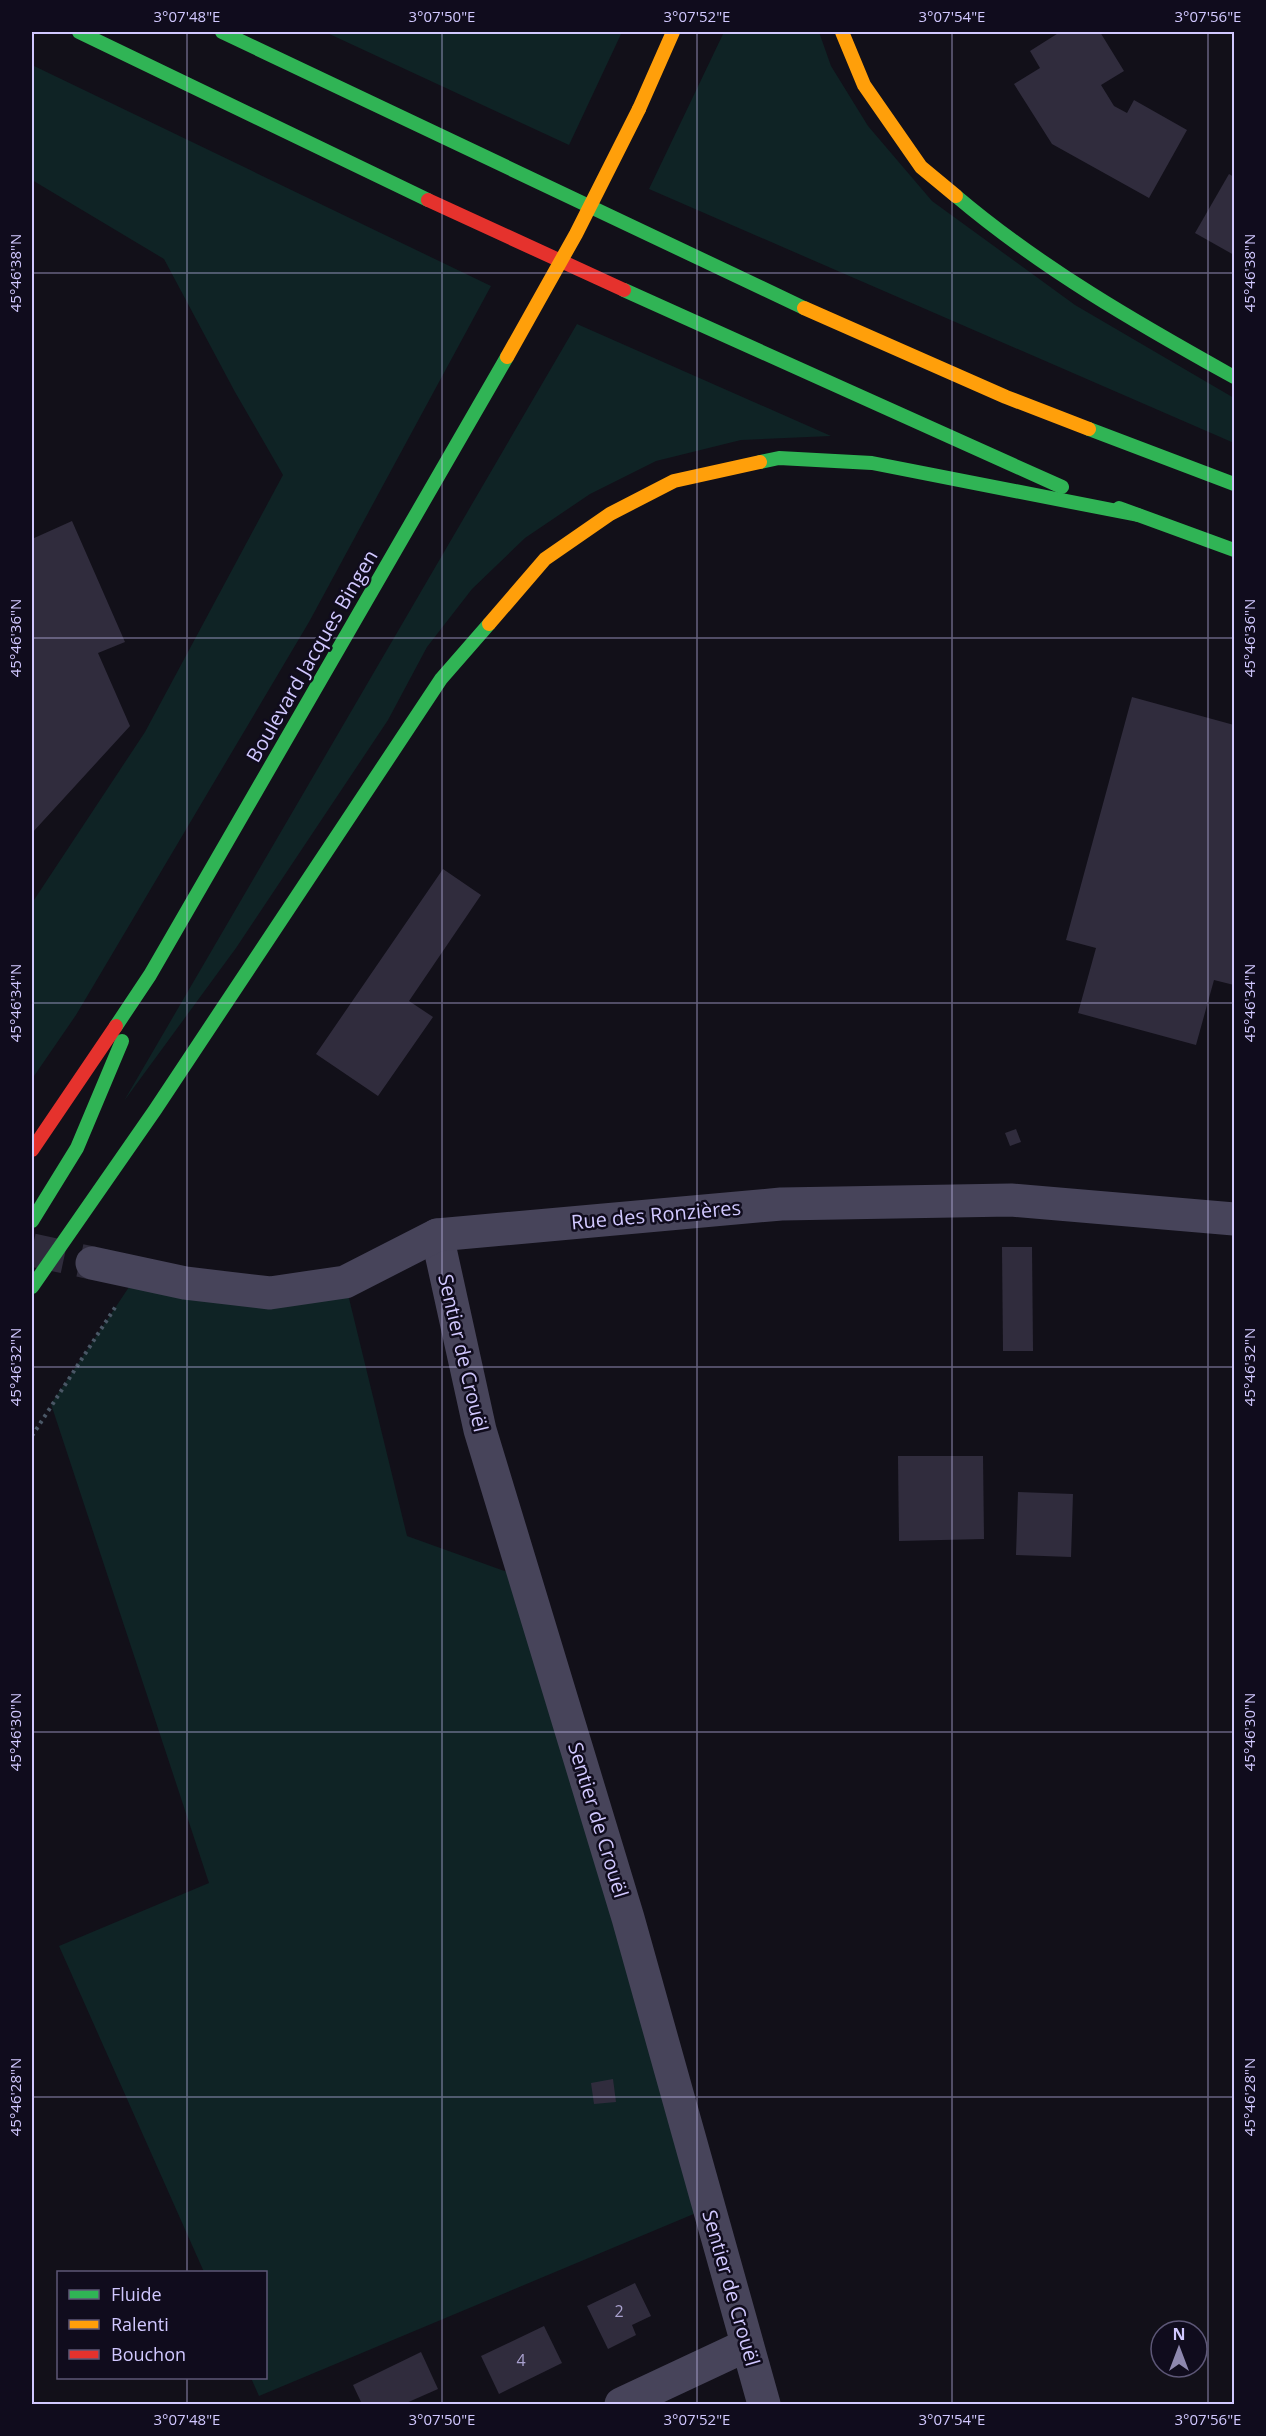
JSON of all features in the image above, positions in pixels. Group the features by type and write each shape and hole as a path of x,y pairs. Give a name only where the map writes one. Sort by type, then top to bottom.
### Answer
{"highway":[{"path":"78,32 514,241 1046,481 1234,550"},
{"path":"222,32 764,290 1006,397 1234,484"},
{"path":"236,32 258,49"},
{"name":"Boulevard Jacques Bingen","path":"32,1150 150,975 507,357 576,234 639,109 673,32"},
{"path":"842,32 864,86 921,167 1000,233 1126,317 1234,377"},
{"path":"32,1287 155,1110 441,679 545,560 610,513 674,481 779,458 872,463 1138,516"},
{"name":"Boulevard Jacques Bingen","path":"32,1221 76,1148 150,975"}],"street":[{"name":"Rue des Ronzières","path":"92,1263 185,1283 270,1293 345,1282 437,1235 781,1204 1011,1200 1234,1219"},
{"name":"Sentier de Crouël","path":"437,1235 480,1430 628,1918 764,2404"},
{"path":"621,2404 747,2345"}],"path":[{"path":"32,1436 139,1272"}],"green space":[{"path":"325,32 622,32 569,145"},
{"path":"724,32 819,32 831,66 868,126 932,201 1075,305 1234,398 1234,443 649,189"},
{"path":"32,65 491,286 309,622 76,1015 32,1079 32,903 145,732 283,475 235,392 164,259 32,180"},
{"path":"577,324 831,436 741,440 656,461 590,494 525,538 472,589 427,647 388,720 236,948 124,1101"},
{"path":"139,1272 345,1282 407,1536 524,1578 708,2208 259,2396 251,2379 267,2379 267,2271 204,2271 59,1946 209,1883 51,1404"}],"building":[{"path":"1060,32 1100,32 1124,71 1101,85 1114,106 1127,113 1134,100 1187,130 1149,198 1052,144 1014,84 1040,68 1030,51"},
{"path":"1229,174 1234,177 1234,255 1195,233"},
{"path":"72,521 125,642 98,653 130,726 32,833 32,539"},
{"path":"1132,697 1234,725 1234,985 1214,980 1196,1045 1078,1013 1096,948 1066,940"},
{"path":"443,869 481,895 409,1001 433,1017 378,1096 316,1054"},
{"path":"1016,1129 1021,1142 1010,1146 1005,1133"},
{"path":"1002,1247 1032,1247 1033,1351 1003,1351"},
{"path":"898,1456 983,1456 984,1539 899,1541"},
{"path":"1018,1492 1073,1494 1071,1557 1016,1555"},
{"path":"613,2079 616,2102 594,2104 591,2083"},
{"path":"635,2283 651,2316 632,2325 636,2335 608,2349 587,2306"},
{"path":"544,2326 562,2363 499,2394 481,2356"},
{"path":"421,2352 438,2389 404,2404 362,2404 353,2385"}],"tunnel":[{"path":"32,1250 92,1263"}],"traffic: fast":[{"path":"79,32 428,200"},
{"path":"222,32 804,308"},
{"path":"956,196 1056,271 1126,315 1234,377"},
{"path":"624,290 1062,487"},
{"path":"116,1026 150,975 507,357"},
{"path":"1089,429 1234,484"},
{"path":"760,462 779,458 872,463 1138,515"},
{"path":"1119,508 1234,550"},
{"path":"32,1287 155,1110 441,679 489,624"},
{"path":"32,1221 77,1148 122,1041"}],"traffic: slow":[{"path":"639,109 673,32"},
{"path":"842,32 864,85 921,167 956,196"},
{"path":"507,357 576,234 639,109"},
{"path":"804,308 1006,397 1089,429"},
{"path":"489,624 545,559 610,514 674,481 760,462"}],"traffic: jam":[{"path":"428,200 624,290"},
{"path":"32,1150 116,1026"}]}
